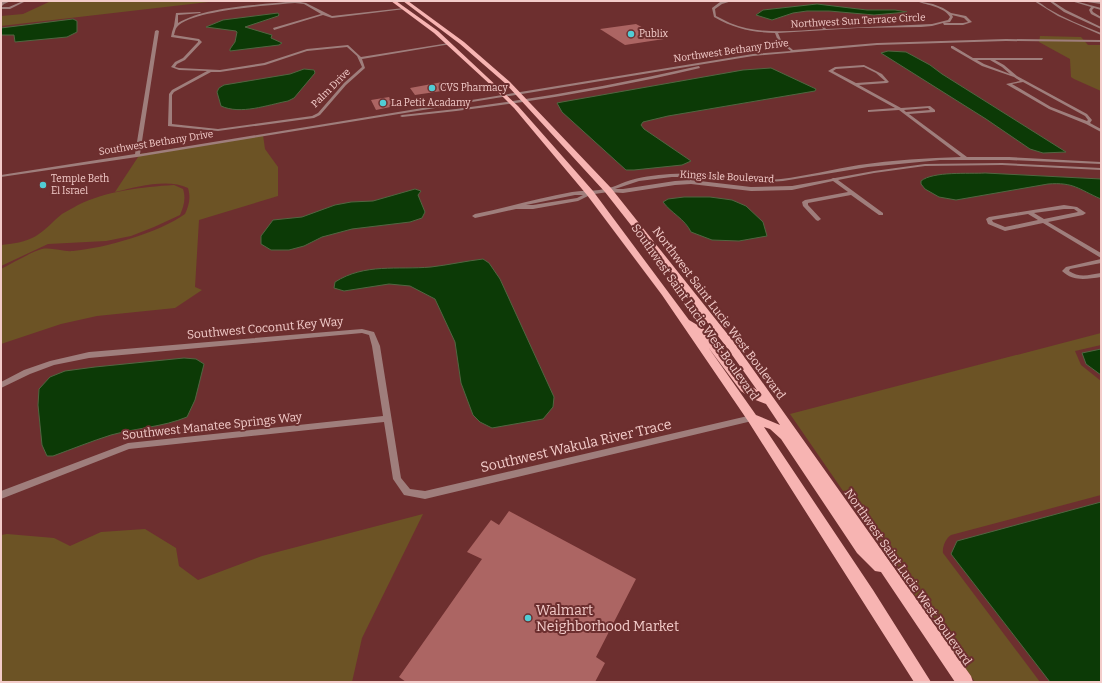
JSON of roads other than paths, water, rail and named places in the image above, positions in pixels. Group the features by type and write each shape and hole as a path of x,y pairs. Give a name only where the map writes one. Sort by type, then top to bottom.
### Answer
{"main road":[{"name":"Southwest Saint Lucie West Boulevard","path":"393,1 449,44 504,95 590,194 685,322 752,418 860,582 923,682"},
{"path":"398,1 402,4 413,6"},
{"name":"Northwest Saint Lucie West Boulevard","path":"405,1 463,44 522,97 608,190 728,343 896,581 965,682"},
{"path":"402,7 410,8 424,14"},
{"path":"427,26 436,29 452,41 463,44"},
{"path":"449,44 461,46 476,55"},
{"path":"685,322 701,331 745,388 757,396 770,401"},
{"path":"752,418 774,426 785,436 862,549 896,581"}],"street":[{"path":"10,1 4,2 1,7 9,8 25,1"},
{"path":"262,6 260,5 263,2 271,1"},
{"path":"176,26 177,14 209,13 303,1 323,14 332,17 402,7"},
{"name":"Northwest Sun Terrace Circle","path":"731,1 716,6 713,9 715,16 726,23 736,26 776,32 862,27 963,24 970,22 965,18 951,14 941,8 918,1"},
{"path":"1035,1 1071,22 1101,34"},
{"path":"1050,1 1101,28"},
{"path":"1072,1 1093,7 1101,7"},
{"path":"1087,1 1101,3"},
{"path":"1093,7 1090,10 1092,13 1101,18"},
{"path":"176,26 192,18 209,13"},
{"path":"274,29 323,14"},
{"name":"Northwest Sun Terrace Circle","path":"941,24 949,21 952,17 951,14"},
{"path":"1071,22 1086,21"},
{"path":"826,30 822,24 832,22 850,23 862,27"},
{"name":"Palm Drive","path":"176,26 172,36 191,38 199,40 200,42 184,59 176,63 173,67 209,72 265,64 307,50 335,46 348,46 359,58 364,67 345,84 320,114 313,117 235,128 206,130 170,125 170,95 173,91 209,72"},
{"path":"137,156 157,31"},
{"name":"Northwest Sun Terrace Circle","path":"776,32 777,39 782,44 797,53"},
{"name":"Northwest Bethany Drive","path":"522,97 703,62 792,50 877,44 1006,40 1101,41"},
{"name":"Northwest Bethany Drive","path":"522,97 615,86 706,66 752,58 797,53 947,42"},
{"path":"359,58 449,44"},
{"path":"952,48 984,65 1016,77 1086,115 1090,120 1088,123"},
{"path":"973,59 1042,59"},
{"path":"991,59 1003,66 1016,77"},
{"path":"855,84 884,83 887,81 864,66 830,70 832,73 900,109 972,164"},
{"path":"1024,81 1014,81 1008,84 1050,108 1088,123 1101,131"},
{"name":"Southwest Bethany Drive","path":"1,176 137,156 504,95 522,97"},
{"name":"Southwest Bethany Drive","path":"314,126 466,110 512,103 522,97"},
{"path":"869,111 929,107 934,111 906,113"},
{"path":"235,128 236,140"},
{"name":"Kings Isle Boulevard","path":"608,190 618,185 669,176 691,175 764,182 896,162 965,158 1101,163"},
{"name":"Kings Isle Boulevard","path":"608,190 623,191 675,183 692,182 769,190 792,188 918,166 972,164 1101,169"},
{"path":"825,173 881,214"},
{"path":"474,215 516,207 533,207 578,199 590,194 608,190"},
{"path":"818,219 809,212 805,202 851,193"},
{"path":"1064,207 1075,208 1083,213 1043,222 1005,228 990,223 989,220 1064,207"},
{"path":"1030,213 1101,256"},
{"path":"1101,261 1068,268 1066,271 1073,277 1083,278 1101,275"},
{"name":"Southwest Coconut Key Way","path":"1,385 27,372 53,363 89,355 362,331 372,334 376,346 398,479 407,492"},
{"name":"Southwest Wakula River Trace","path":"407,492 425,495 752,418"},
{"name":"Southwest Manatee Springs Way","path":"1,495 128,446 387,419"}],"place":[{"name":"Publix","path":"631,34"},
{"name":"CVS Pharmacy","path":"432,88"},
{"name":"La Petit Acadamy","path":"383,103"},
{"name":"Temple Beth El Israel","path":"43,185"},
{"name":"Walmart Neighborhood Market","path":"528,618"}]}
